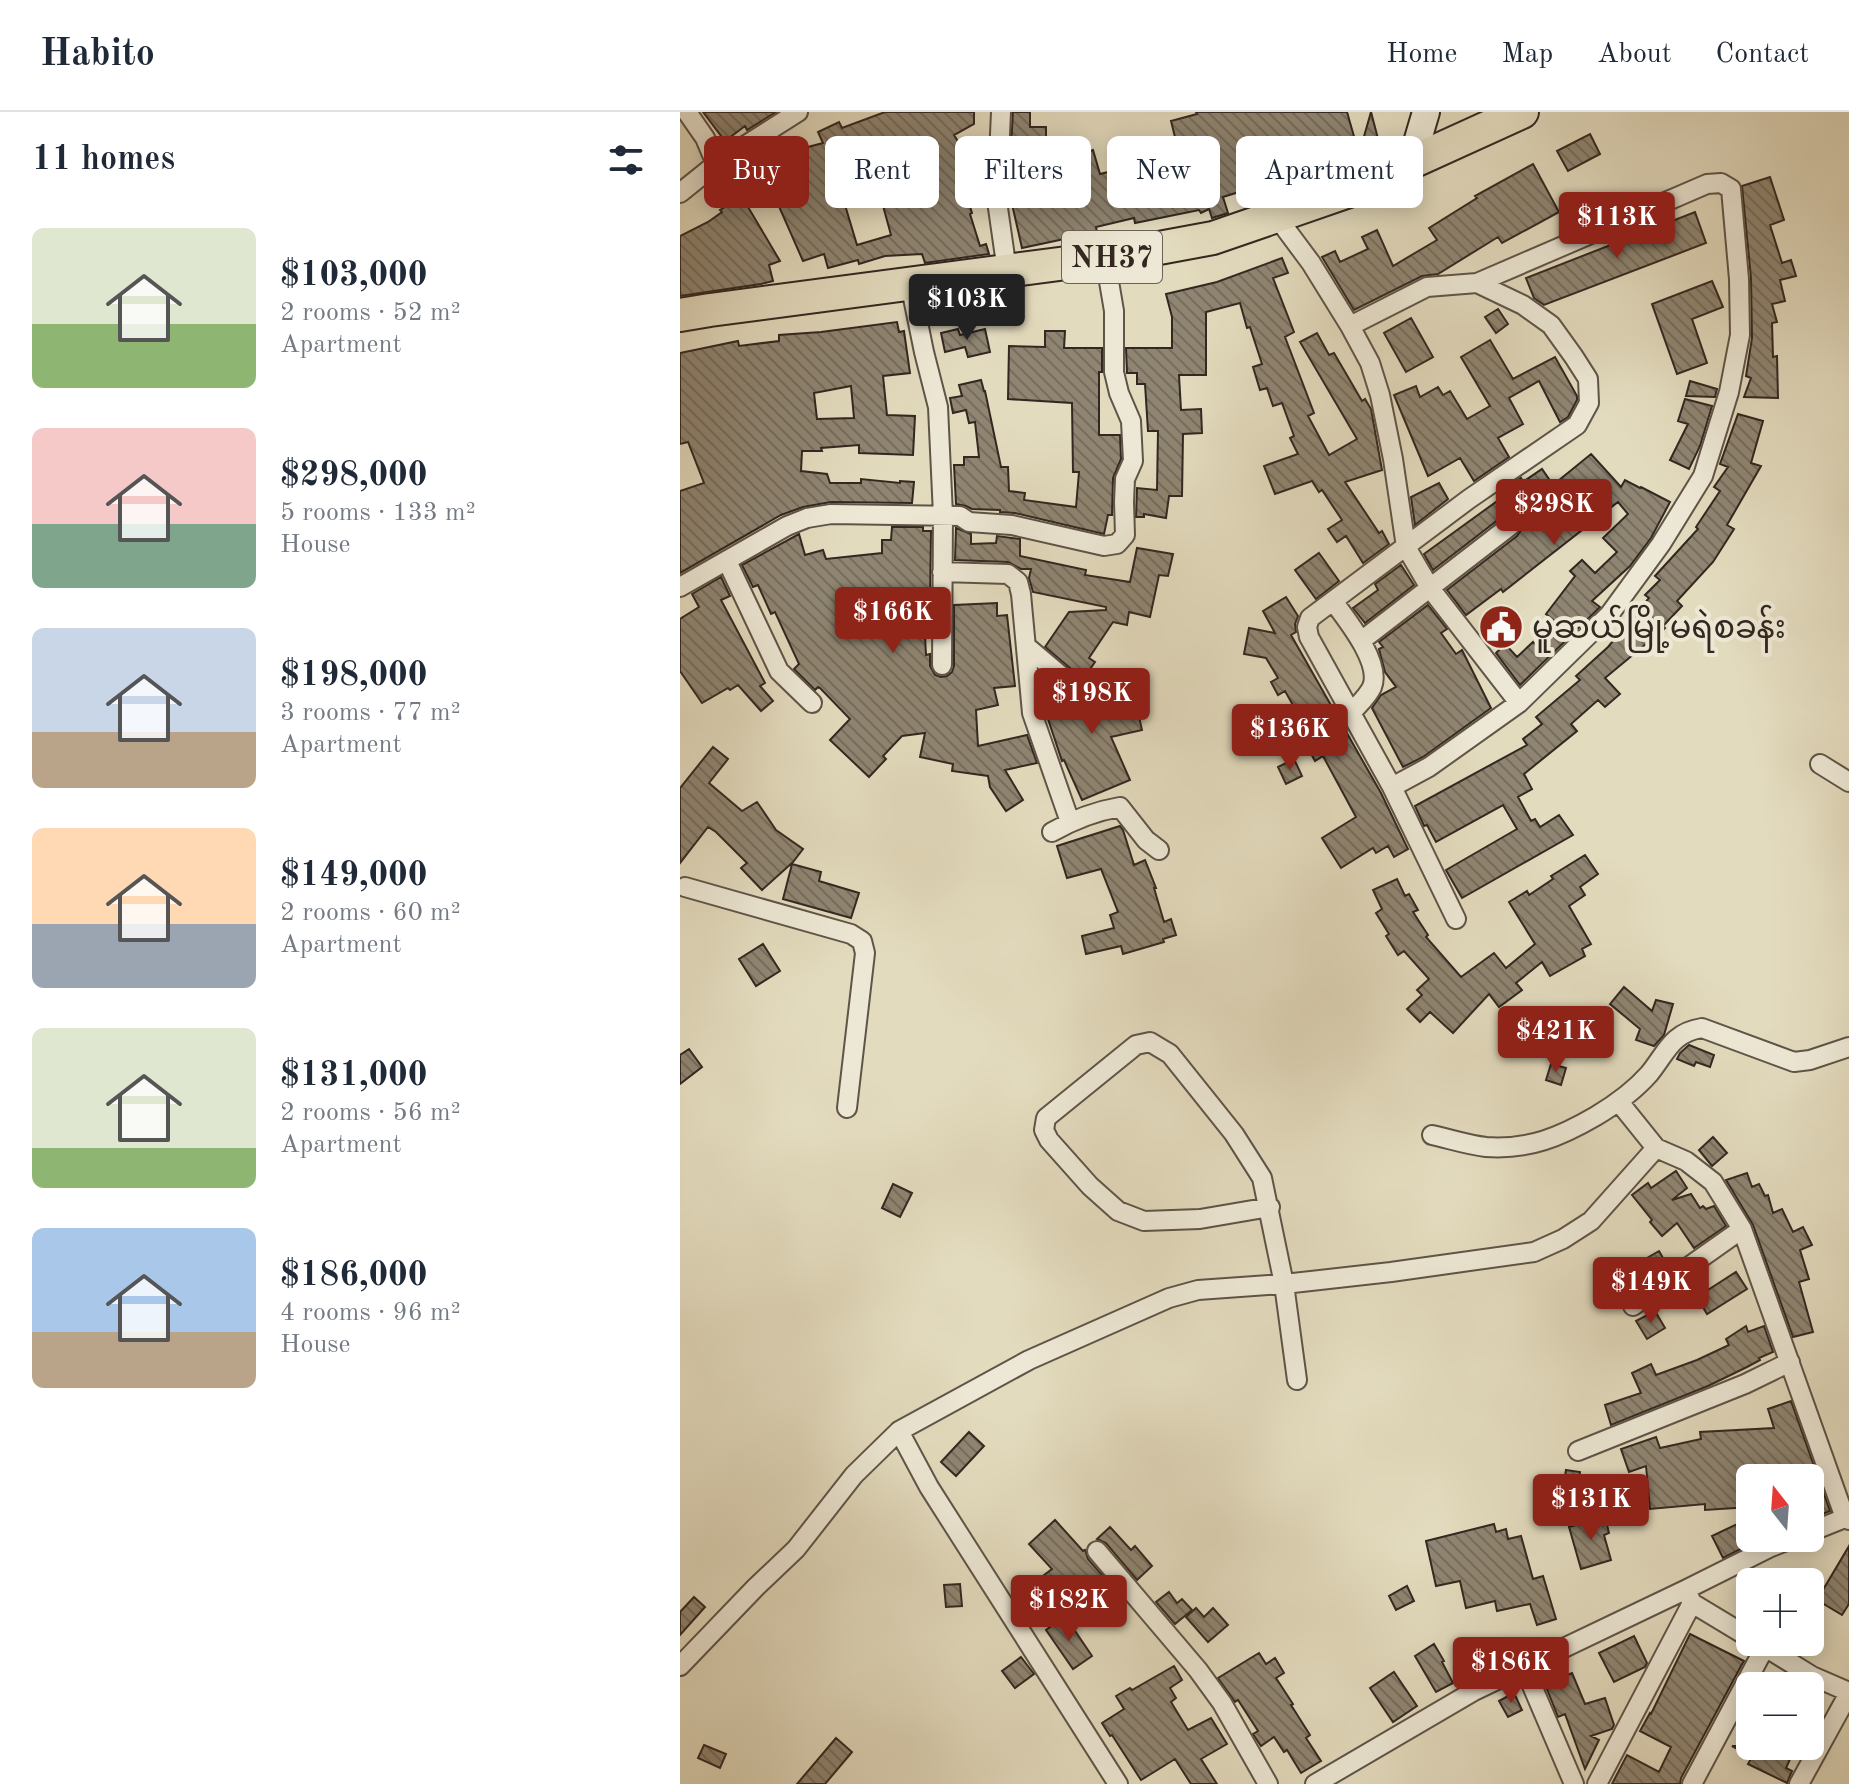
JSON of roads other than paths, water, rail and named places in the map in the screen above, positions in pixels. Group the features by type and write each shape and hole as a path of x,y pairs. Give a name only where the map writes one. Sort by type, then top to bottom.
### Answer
{"highway":[{"name":"NH37","path":"1423,157 1522,112"},
{"name":"NH37","path":"680,315 1105,258 1213,238 1299,208"}],"street":[{"path":"687,112 704,137"},
{"path":"760,136 798,112"},
{"path":"1001,112 997,201 1007,271"},
{"path":"1419,136 1426,112"},
{"path":"680,193 704,174"},
{"path":"1350,326 1427,287 1477,283 1707,184 1721,183 1731,189 1739,279 1740,335 1729,392 1703,476 1661,544 1609,615 1519,703 1429,767 1392,787"},
{"path":"1276,216 1311,263 1370,363 1393,459 1406,547 1430,588 1519,703"},
{"path":"680,587 787,526 807,518 831,514 960,516 969,522 1012,525 1104,546 1117,544 1125,535 1125,479 1133,461 1132,434 1131,421 1114,372 1114,311 1105,258"},
{"path":"910,283 938,407 943,515 942,665"},
{"path":"1456,919 1392,787 1309,637 1307,627 1310,618 1469,499 1577,425 1589,403 1588,379 1551,325 1523,305 1477,283"},
{"path":"1361,641 1510,526"},
{"path":"727,561 779,671 812,703"},
{"path":"942,572 1008,574 1018,582 1032,713 1070,822"},
{"path":"1333,601 1361,641 1374,672 1372,687 1352,712"},
{"path":"1026,646 1065,679"},
{"path":"1820,764 1849,782"},
{"path":"1052,832 1070,822 1120,807 1146,840 1159,850"},
{"path":"682,889 851,934 862,941 865,953 847,1108"},
{"path":"1432,1135 1484,1146 1528,1146 1567,1133 1619,1102 1647,1076 1676,1037 1689,1030 1702,1028 1794,1062 1849,1047"},
{"path":"1270,1207 1200,1219 1158,1221 1144,1221 1118,1211 1090,1186 1049,1140 1044,1130 1046,1118 1136,1045 1150,1042 1170,1054 1234,1134 1262,1178 1270,1207 1284,1284 1297,1380"},
{"path":"1619,1102 1656,1148 1686,1161 1713,1182 1742,1229 1847,1519 1824,1527"},
{"path":"680,1666 796,1549 854,1475 899,1431 1029,1360 1169,1298 1198,1290 1391,1272 1534,1252 1563,1239 1591,1221 1656,1148"},
{"path":"1633,1306 1742,1229"},
{"path":"1578,1451 1745,1384 1790,1362"},
{"path":"899,1431 929,1487 1118,1784"},
{"path":"1097,1551 1198,1670 1268,1784"},
{"path":"1315,1784 1474,1691 1689,1596 1763,1552"},
{"path":"1689,1596 1736,1628"},
{"path":"1597,1784 1689,1596"},
{"path":"1692,1784 1751,1656"},
{"path":"1780,1656 1812,1676 1849,1693 1799,1784"},
{"path":"1524,1667 1574,1784"}],"place":[{"name":"မူဆယ်မြို့မရဲစခန်း","path":"1501,627"}]}
